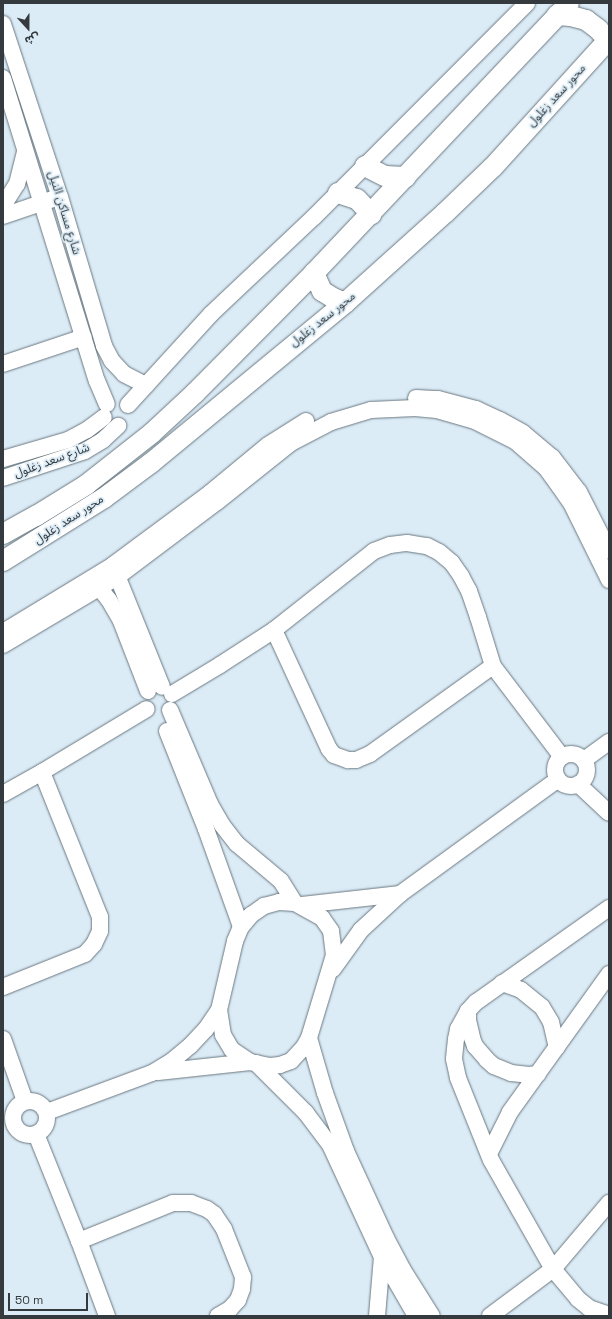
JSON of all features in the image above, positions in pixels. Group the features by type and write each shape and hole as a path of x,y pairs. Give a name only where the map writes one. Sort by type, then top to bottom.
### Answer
{"main road":[{"path":"563,9 571,16 586,20 608,39"},
{"name":"محور سعد زغلول","path":"3,534 36,516 86,485 119,461 195,393 371,214 563,9"},
{"name":"محور سعد زغلول","path":"3,561 104,498 151,463 345,303 445,213 492,166 608,39"},
{"path":"365,166 385,176 406,177"},
{"path":"338,193 357,200 371,214"},
{"path":"314,273 322,290 332,298 345,303"}],"street":[{"path":"128,405 211,314 338,193 527,3"},
{"name":"شارع مساكن النيل","path":"3,24 60,197 101,338 108,354 124,374 146,385"},
{"name":"شارع مساكن النيل","path":"3,78 43,202 106,411"},
{"path":"3,206 17,184 21,173 26,148"},
{"path":"3,216 60,197"},
{"path":"3,364 84,337"},
{"path":"115,571 181,515 286,432 306,422 347,406 369,401 398,398 438,399 476,409 523,433 552,457 579,492 609,551"},
{"path":"118,400 128,405 130,414 126,422 118,426 110,424 106,411 118,400"},
{"path":"3,645 217,502 291,443 312,430 331,422 371,410 415,408 437,410 473,420 515,441 532,454 546,468 571,503 609,580"},
{"name":"شارع سعد زغلول","path":"3,459 78,436 106,411"},
{"name":"شارع سعد زغلول","path":"3,478 85,450 103,440 118,426"},
{"path":"29,452 35,468"},
{"path":"3,794 220,665 274,630 374,551 390,545 407,543 427,546 452,563 469,591 493,666 562,757"},
{"path":"115,571 241,927"},
{"path":"3,632 96,584"},
{"path":"96,584 121,621 210,804 222,825 237,844 281,881 299,904 322,918 331,931 334,954 330,973 309,1038 299,1054 291,1061 280,1065 253,1062 152,1073"},
{"path":"274,630 329,749 334,754 348,760 356,760 370,754 493,666"},
{"path":"584,760 609,742"},
{"path":"578,784 586,773 584,760 571,754 562,757 556,765 556,775 558,779 565,784 578,784 609,813"},
{"path":"3,987 85,954 94,944 100,931 100,917 42,772"},
{"path":"330,973 361,930 400,894 558,779"},
{"path":"46,1112 152,1073 172,1061 190,1046 206,1029 219,1010 235,941 241,927 251,915 264,906 279,902 299,904 400,894"},
{"path":"609,908 484,995 468,1011 462,1020 456,1039 455,1064 458,1078 489,1154 553,1269 578,1299 589,1308 609,1315"},
{"path":"489,1154 510,1112 609,974"},
{"path":"502,983 524,992 542,1007 551,1022 557,1047"},
{"path":"219,1010 223,1035 232,1050 253,1062 306,1113 326,1140 343,1172 382,1257 416,1316"},
{"path":"468,1011 468,1024 472,1038 476,1046 487,1060 494,1066 511,1073 529,1075 538,1074"},
{"path":"309,1038 325,1093 346,1150 386,1238 403,1270 432,1316"},
{"path":"3,1039 25,1101"},
{"path":"30,1100 40,1104 46,1112 47,1123 36,1134 25,1134 9,1128 14,1112 20,1104 25,1101 30,1100"},
{"path":"36,1134 107,1316"},
{"path":"79,1241 173,1203 191,1203 207,1209 214,1214 224,1228 243,1277 242,1289 238,1300 230,1309 218,1316"},
{"path":"490,1316 553,1269 609,1203"},
{"path":"377,1316 382,1257"}]}
